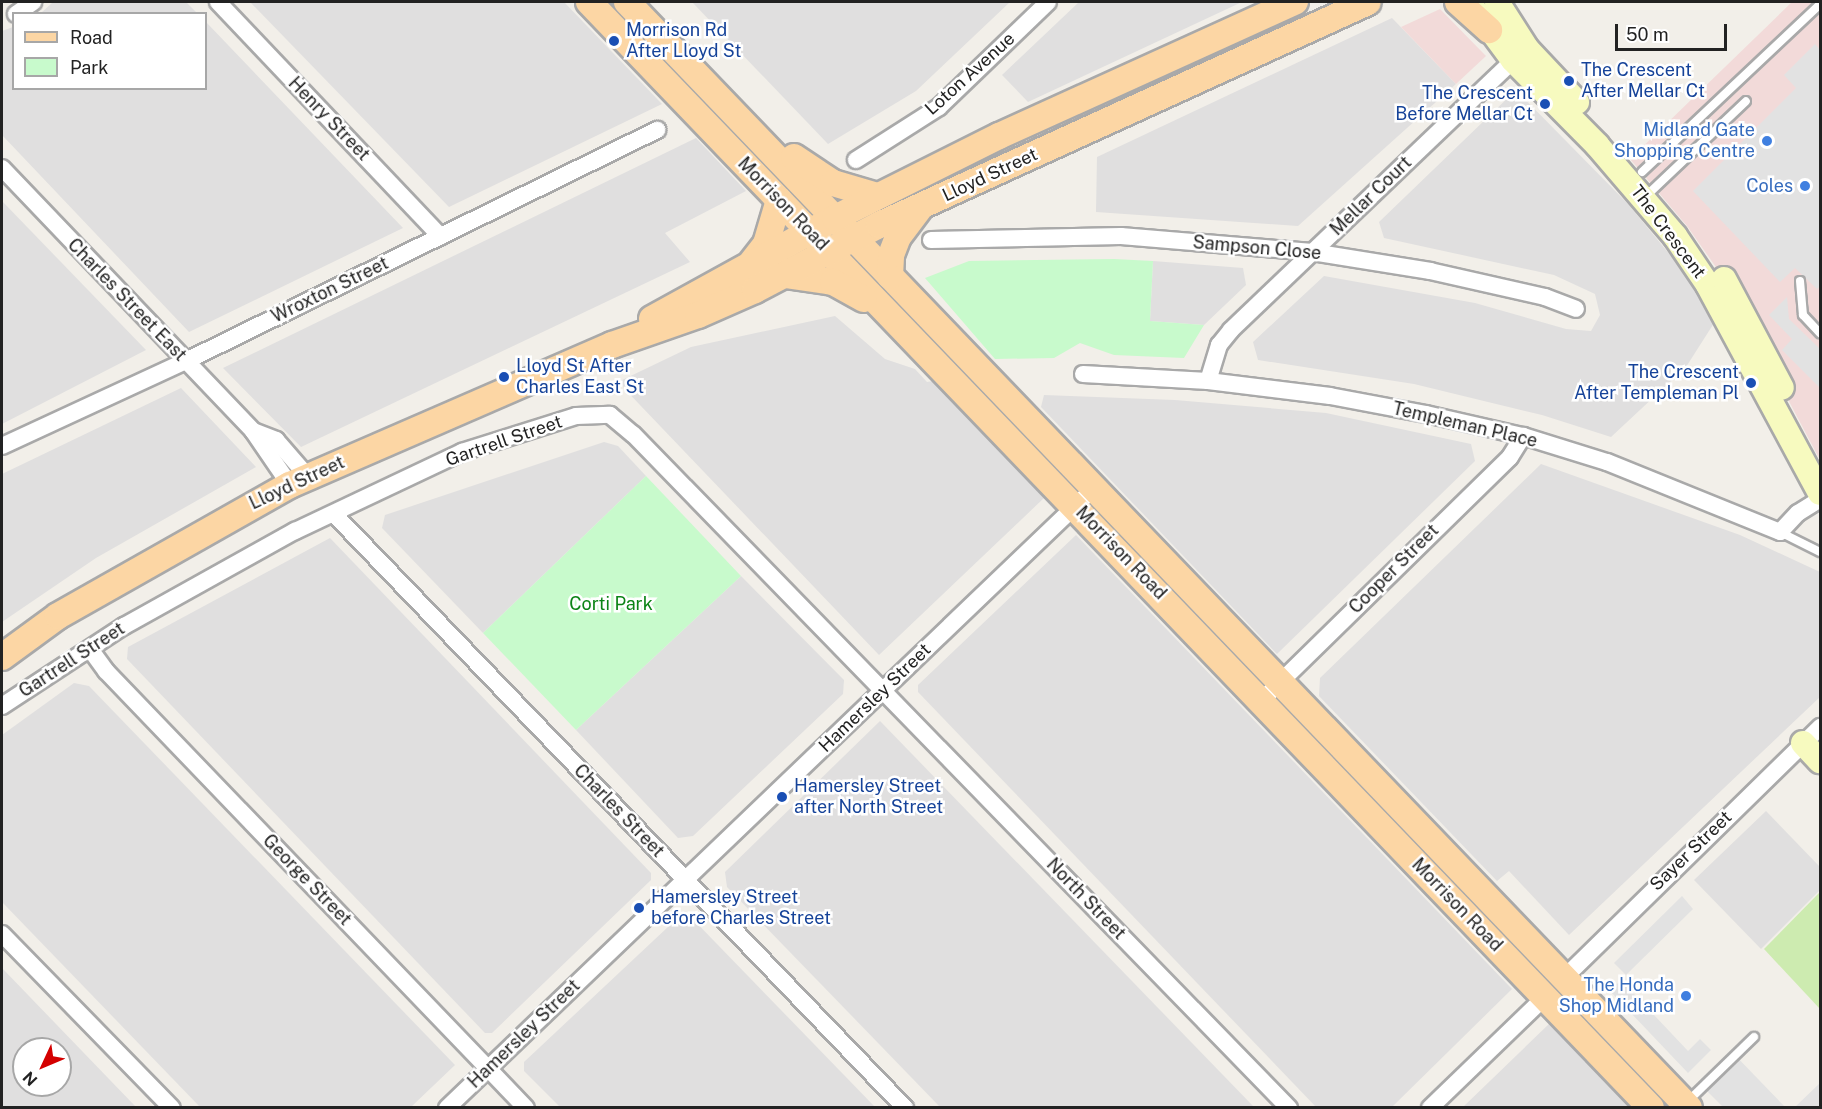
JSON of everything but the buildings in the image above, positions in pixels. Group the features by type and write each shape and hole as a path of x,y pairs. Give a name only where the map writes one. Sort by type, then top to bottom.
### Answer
{"main road":[{"name":"Morrison Road","path":"589,2 1651,1107"},
{"name":"Lloyd Street","path":"612,345 750,265 877,196 999,136 1295,2"},
{"name":"Lloyd Street","path":"2,657 58,616 299,481 612,345 698,315 785,275 853,238 1368,2"},
{"path":"1458,2 1489,30"},
{"name":"Morrison Road","path":"633,4 853,238 1282,680 1685,1106"},
{"path":"746,125 768,134 816,174 877,196"},
{"path":"750,265 766,244 779,200"},
{"path":"890,276 891,255 898,237 922,206"},
{"path":"785,275 833,282 890,315"},
{"path":"1503,952 1532,970 1564,978 1585,1038"}],"street":[{"path":"18,12 33,2"},
{"name":"Henry Street","path":"218,2 440,236"},
{"name":"Loton Avenue","path":"856,160 939,107 1048,2"},
{"name":"The Crescent","path":"1473,2 1489,30 1520,55 1647,186 1725,280 1821,460"},
{"name":"The Crescent","path":"1497,2 1520,55"},
{"name":"Mellar Court","path":"1208,381 1219,345 1312,252 1520,55"},
{"name":"Wroxton Street","path":"2,446 186,361 657,130"},
{"name":"Charles Street East","path":"2,168 253,431 276,440 299,481"},
{"name":"The Crescent","path":"1647,186 1708,285 1821,493"},
{"name":"Sampson Close","path":"931,240 1121,236 1312,252 1430,271 1545,297 1576,309"},
{"name":"Templeman Place","path":"1083,374 1208,381 1330,396 1523,436 1689,492 1780,532"},
{"name":"Gartrell Street","path":"2,706 124,626 334,514 462,452 576,416 610,415 633,434 883,691"},
{"name":"Cooper Street","path":"1262,700 1510,457 1523,436"},
{"name":"Hamersley Street","path":"447,1107 1095,486"},
{"path":"1780,532 1821,499"},
{"name":"Charles Street","path":"334,514 904,1107"},
{"name":"George Street","path":"90,649 106,671 526,1107"},
{"name":"North Street","path":"883,691 1289,1107"},
{"path":"1812,735 1821,761"},
{"name":"Sayer Street","path":"1564,978 1812,735"},
{"path":"2,934 172,1107"},
{"path":"1430,1107 1545,997"}],"lane":[{"path":"1647,186 1821,4"},
{"path":"1647,186 1746,101"},
{"path":"1800,281 1803,315 1821,333"},
{"path":"1780,532 1821,552"},
{"path":"1685,1106 1754,1037"}],"shaded area":[{"path":"53,2 186,2 196,12 42,12"},
{"path":"250,2 564,2 662,104 449,207"},
{"path":"692,2 1010,2 916,91 828,144"},
{"path":"1079,2 1242,2 1028,102 1002,75"},
{"path":"1792,2 1820,2 1820,460 1725,280 1687,226 1630,159"},
{"path":"1440,9 1486,56 1456,84 1401,27"},
{"path":"1392,18 1456,84 1298,226 1096,212 1097,157"},
{"path":"207,23 403,228 189,332 2,135 2,31 12,27 12,90 207,90"},
{"name":"Midland Gate Shopping Centre","path":"1815,44 1820,50 1820,286 1817,289 1795,268 1780,282 1693,191 1796,88 1784,75"},
{"path":"1516,90 1628,204 1676,262 1716,320 1686,367 1611,437 1542,415 1414,384 1258,360 1253,342 1324,276 1475,303 1566,329 1591,331 1600,315 1595,294 1554,275 1384,238 1379,222"},
{"path":"696,138 746,191 665,233 690,262 301,447 223,368"},
{"path":"2,201 146,350 2,424"},
{"path":"1153,261 1243,268 1246,285 1204,325 1150,321"},
{"path":"1787,297 1789,319 1820,349 1820,388 1782,350 1792,339 1769,315"},
{"path":"835,316 885,359 915,369 927,382 933,381 1044,498 879,655 618,382 691,347"},
{"path":"181,388 256,467 96,558 2,622 2,474"},
{"path":"1044,395 1175,400 1326,413 1471,444 1475,461 1277,654 1041,407"},
{"path":"604,442 618,446 646,476 483,633 382,528 385,515"},
{"path":"1541,464 1740,535 1820,572 1820,697 1569,935 1509,871 1497,881 1319,696 1320,678"},
{"path":"1076,535 1512,989 1392,1107 1316,1107 918,692 918,685"},
{"path":"330,538 651,873 651,880 492,1033 485,1033 127,659 128,647"},
{"path":"741,576 844,680 843,694 693,836 678,838 576,730"},
{"path":"74,683 89,686 455,1065 411,1107 200,1107 2,902 2,735"},
{"path":"880,721 1254,1107 940,1107 727,887 725,872"},
{"path":"1766,811 1820,867 1820,890 1761,949 1694,880"},
{"path":"1682,896 1693,909 1626,975 1614,963"},
{"path":"685,911 875,1107 560,1107 524,1071 524,1062"},
{"path":"2,968 69,1037 12,1037 12,1097 72,1097 72,1041 136,1107 2,1107"},
{"path":"1621,980 1688,1051 1700,1039 1711,1050 1688,1073 1610,991"},
{"path":"1550,1023 1631,1107 1463,1107"},
{"path":"1731,1051 1785,1107 1723,1107 1698,1082"},
{"path":"1820,1083 1820,1107 1795,1107"}],"green space":[{"path":"1114,259 1153,261 1150,321 1204,325 1184,358 1114,355 1080,343 1054,358 995,359 925,278 969,261"},
{"name":"Corti Park","path":"646,476 741,576 576,730 483,633"},
{"path":"1820,892 1820,1009 1764,949"}],"place":[{"name":"Morrison Rd After Lloyd St","path":"614,41"},
{"name":"The Crescent After Mellar Ct","path":"1569,81"},
{"name":"The Crescent Before Mellar Ct","path":"1545,104"},
{"name":"Midland Gate Shopping Centre","path":"1767,141"},
{"name":"Coles","path":"1805,186"},
{"name":"Lloyd St After Charles East St","path":"504,377"},
{"name":"The Crescent After Templeman Pl","path":"1751,383"},
{"name":"Hamersley Street after North Street","path":"782,797"},
{"name":"Hamersley Street before Charles Street","path":"639,908"},
{"name":"The Honda Shop Midland","path":"1686,996"}]}
